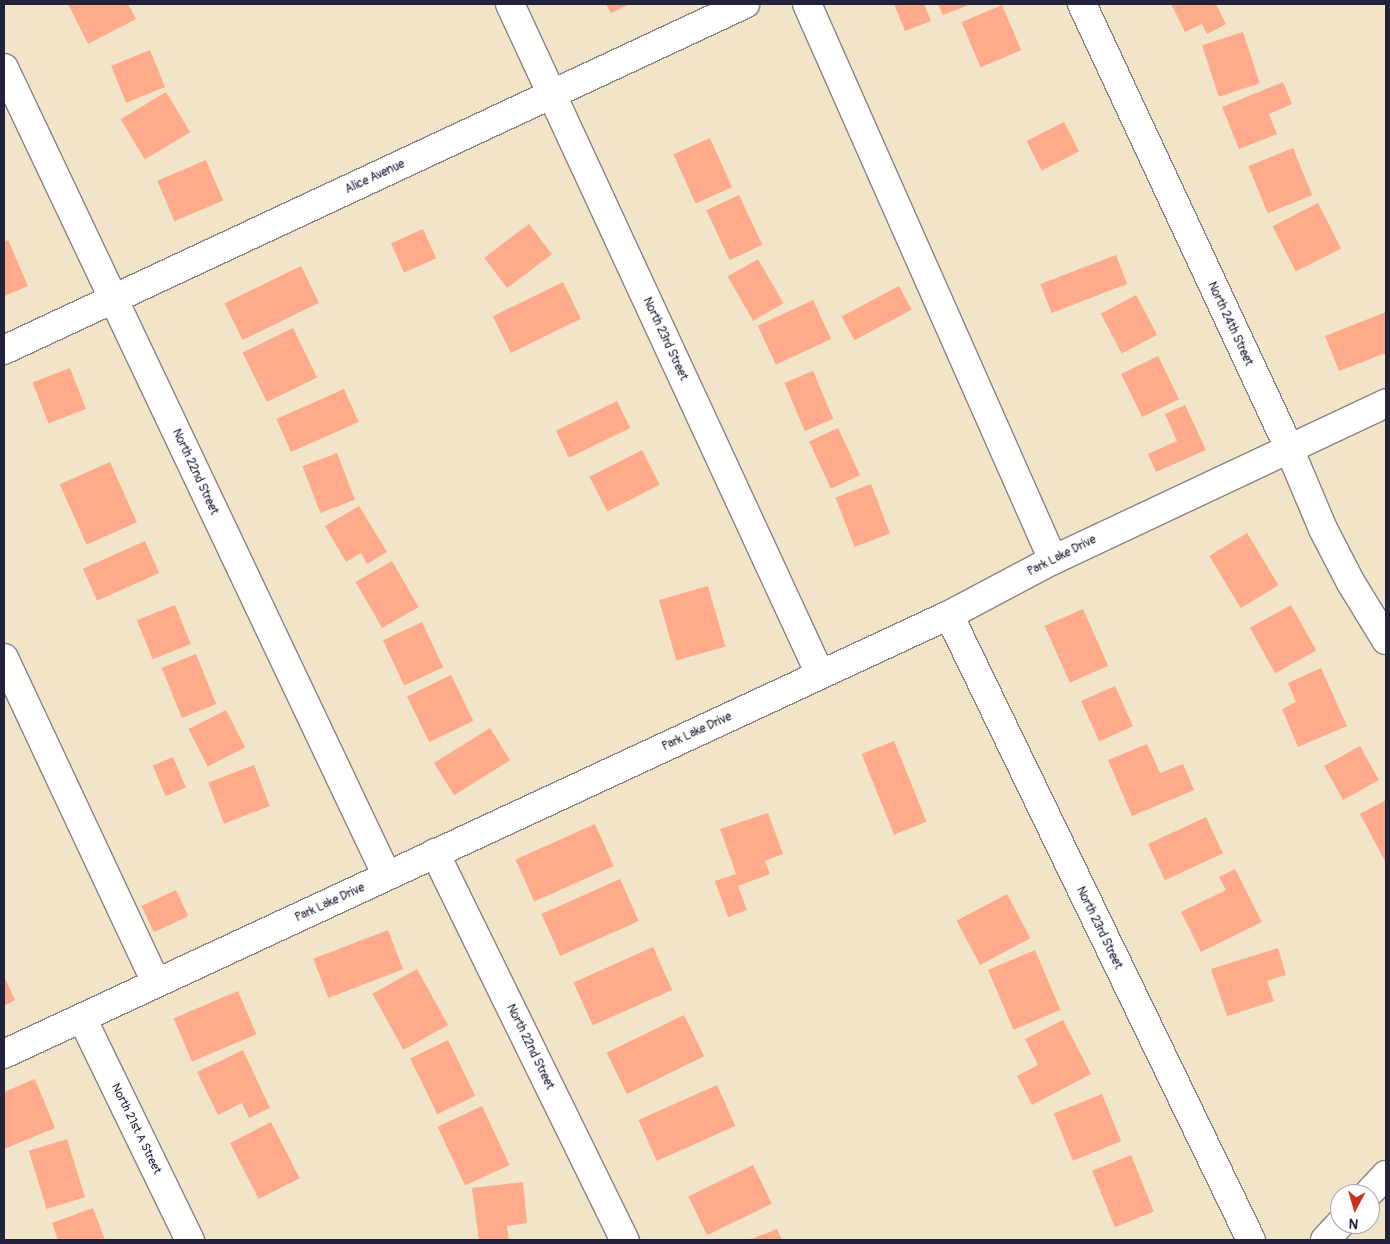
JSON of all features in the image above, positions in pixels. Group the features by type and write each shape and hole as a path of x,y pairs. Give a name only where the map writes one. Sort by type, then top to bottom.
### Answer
{"street":[{"name":"North 23rd Street","path":"510,4 820,674"},
{"name":"Alice Avenue","path":"4,350 745,4"},
{"path":"807,4 1053,560"},
{"name":"North 24th Street","path":"1082,4 1288,446 1323,529 1351,583 1386,640"},
{"name":"North 22nd Street","path":"4,68 387,876"},
{"name":"Park Lake Drive","path":"4,1054 949,615 1053,560 1288,446 1386,403"},
{"name":"North 23rd Street","path":"949,615 1251,1240"},
{"path":"4,658 156,984"},
{"name":"North 22nd Street","path":"435,854 625,1240"},
{"name":"North 21st A Street","path":"82,1018 190,1240"}],"building":[{"path":"68,4 128,4 136,19 88,44"},
{"path":"606,4 630,4 611,13"},
{"path":"894,4 924,4 931,21 905,31"},
{"path":"938,4 971,4 943,15"},
{"path":"1171,4 1216,4 1226,24 1207,34 1202,24 1185,32"},
{"path":"1002,5 1021,50 981,67 961,22"},
{"path":"1243,32 1260,83 1219,97 1202,45"},
{"path":"150,50 165,87 126,103 111,66"},
{"path":"1283,82 1292,104 1269,114 1277,134 1239,149 1222,107"},
{"path":"166,92 190,132 145,160 121,119"},
{"path":"1064,122 1079,151 1042,170 1027,141"},
{"path":"710,138 732,187 695,204 673,154"},
{"path":"1293,148 1312,195 1268,213 1248,166"},
{"path":"206,160 223,201 174,221 157,181"},
{"path":"739,195 762,245 730,260 706,210"},
{"path":"1318,203 1341,248 1296,272 1273,226"},
{"path":"529,224 552,254 507,288 484,258"},
{"path":"423,229 436,258 404,272 391,243"},
{"path":"8,240 28,286 4,296 4,242"},
{"path":"1116,255 1127,284 1051,313 1040,284"},
{"path":"758,259 784,303 753,321 728,276"},
{"path":"301,266 319,303 243,340 225,303"},
{"path":"563,282 581,319 511,353 493,316"},
{"path":"899,286 912,310 854,340 842,317"},
{"path":"1136,295 1157,335 1122,354 1101,314"},
{"path":"813,300 831,339 776,365 758,326"},
{"path":"1386,312 1386,353 1339,371 1325,336"},
{"path":"293,328 317,377 267,402 243,353"},
{"path":"1158,356 1179,399 1142,417 1121,374"},
{"path":"70,368 86,409 48,423 33,382"},
{"path":"813,371 833,419 805,431 784,383"},
{"path":"344,389 359,422 291,452 276,419"},
{"path":"617,401 630,428 569,458 556,431"},
{"path":"1185,405 1206,450 1156,472 1148,454 1177,441 1165,414"},
{"path":"838,428 860,475 831,489 809,442"},
{"path":"642,450 660,485 607,512 589,477"},
{"path":"337,453 355,500 320,513 302,466"},
{"path":"110,462 137,522 87,545 60,484"},
{"path":"871,484 890,533 855,547 836,498"},
{"path":"359,506 387,552 367,564 361,553 346,562 325,526"},
{"path":"1247,533 1278,585 1241,608 1209,556"},
{"path":"145,541 159,573 97,601 83,569"},
{"path":"392,561 419,607 382,628 356,582"},
{"path":"708,586 725,647 676,661 659,600"},
{"path":"175,605 191,644 153,659 137,620"},
{"path":"1291,605 1316,650 1275,673 1250,628"},
{"path":"1083,609 1108,666 1070,683 1045,626"},
{"path":"422,622 443,667 404,685 383,640"},
{"path":"196,654 216,704 182,718 162,668"},
{"path":"1321,668 1347,726 1298,747 1282,709 1296,702 1288,683"},
{"path":"451,675 473,721 429,742 407,696"},
{"path":"1115,686 1133,726 1099,741 1081,701"},
{"path":"226,710 245,747 208,766 189,729"},
{"path":"490,728 510,760 454,795 434,763"},
{"path":"894,741 927,822 894,835 862,754"},
{"path":"1147,744 1160,773 1183,764 1194,790 1132,816 1108,760"},
{"path":"1360,746 1379,780 1343,800 1324,766"},
{"path":"173,757 186,787 166,796 153,766"},
{"path":"254,765 270,806 224,824 208,783"},
{"path":"1386,800 1386,863 1360,814"},
{"path":"768,813 783,854 765,861 770,874 738,886 747,910 728,917 715,881 736,874 720,829"},
{"path":"1206,817 1223,853 1165,880 1148,844"},
{"path":"595,824 614,866 534,901 516,859"},
{"path":"1235,869 1262,922 1201,952 1181,912 1226,890 1219,877"},
{"path":"620,879 639,921 560,956 541,914"},
{"path":"176,890 188,916 154,932 142,906"},
{"path":"1007,894 1030,938 980,965 957,921"},
{"path":"388,930 403,969 328,998 313,959"},
{"path":"653,947 672,990 593,1025 574,982"},
{"path":"1278,948 1286,975 1267,981 1274,1001 1227,1016 1211,969"},
{"path":"1035,950 1060,1010 1013,1030 988,970"},
{"path":"417,969 448,1025 403,1050 372,994"},
{"path":"4,976 15,1000 4,1006"},
{"path":"238,991 256,1034 192,1062 174,1018"},
{"path":"684,1015 704,1056 627,1094 607,1053"},
{"path":"1063,1020 1091,1074 1032,1105 1017,1076 1038,1065 1025,1039"},
{"path":"448,1040 475,1096 437,1114 410,1058"},
{"path":"243,1050 270,1108 249,1118 242,1103 218,1115 197,1072"},
{"path":"35,1079 55,1128 4,1149 4,1092"},
{"path":"717,1085 735,1126 657,1161 638,1120"},
{"path":"1102,1094 1121,1141 1073,1161 1054,1113"},
{"path":"482,1106 509,1165 465,1186 438,1127"},
{"path":"271,1122 300,1178 259,1199 230,1143"},
{"path":"67,1139 85,1197 47,1209 29,1151"},
{"path":"1131,1155 1154,1212 1115,1227 1092,1171"},
{"path":"753,1165 772,1204 707,1235 688,1197"},
{"path":"523,1182 527,1223 507,1226 509,1240 479,1240 472,1188"},
{"path":"93,1208 105,1240 58,1240 52,1223"},
{"path":"777,1229 782,1240 749,1240"}]}
